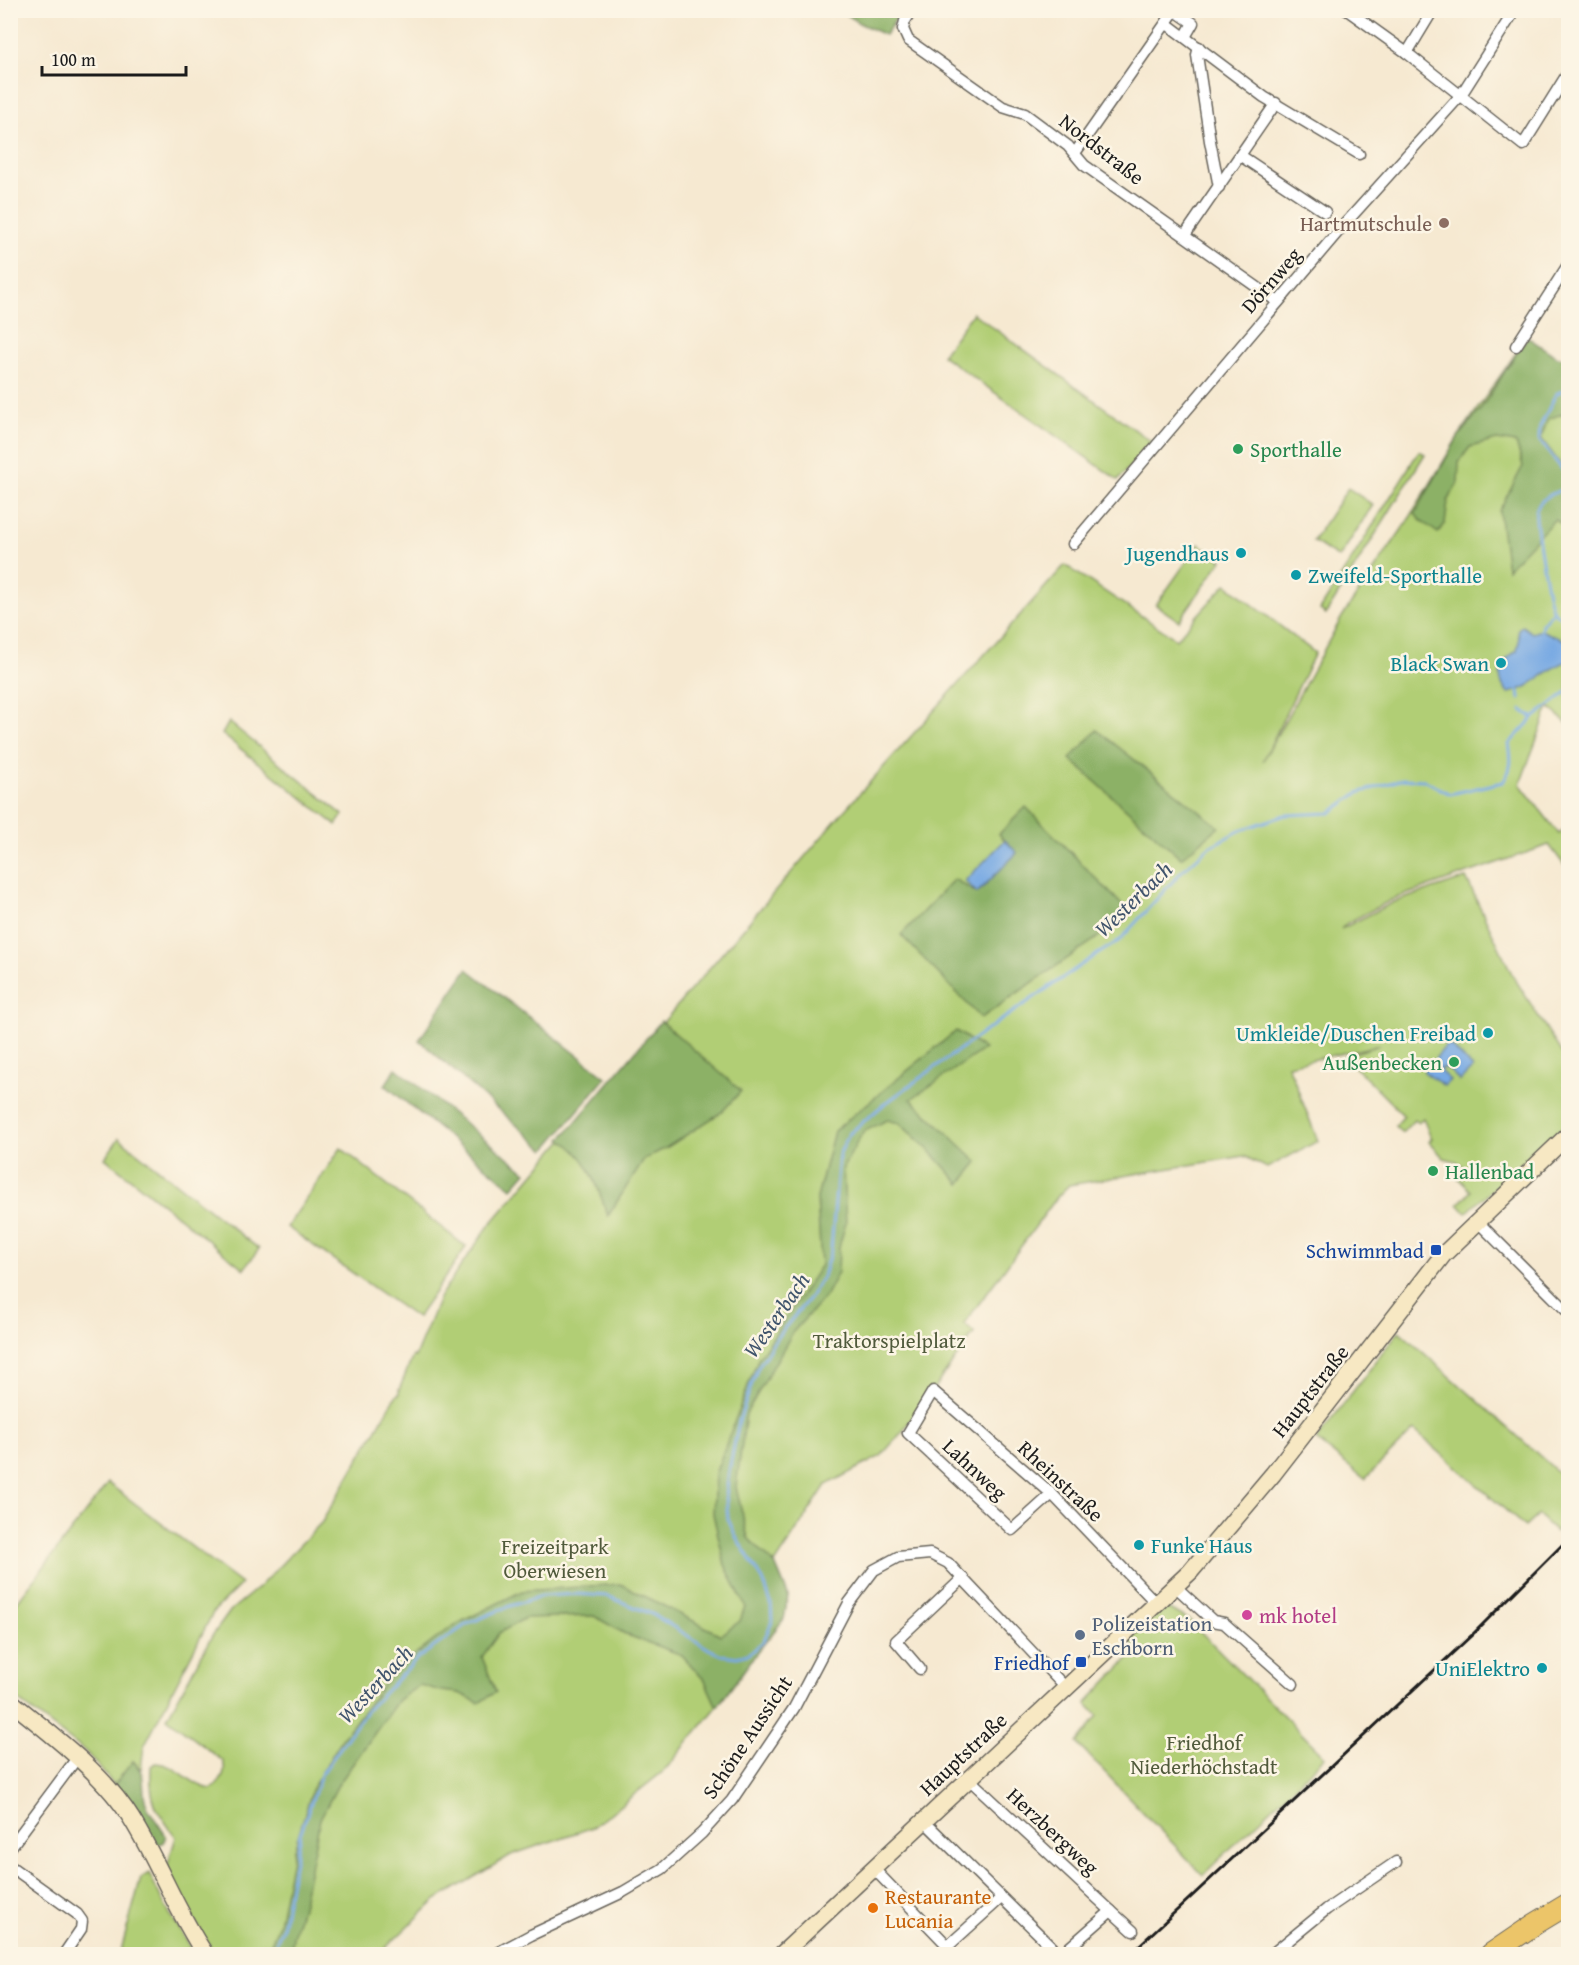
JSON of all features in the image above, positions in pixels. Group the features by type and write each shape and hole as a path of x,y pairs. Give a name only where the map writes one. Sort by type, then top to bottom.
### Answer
{"highway":[{"path":"1491,1954 1535,1924 1569,1905"},
{"path":"1512,1954 1569,1920"}],"street":[{"name":"Nordstraße","path":"912,10 903,29 908,40 1003,107 1025,114 1068,146 1084,165 1278,302"},
{"path":"1347,10 1407,53 1523,145 1569,73"},
{"path":"1407,53 1433,10"},
{"name":"Dörnweg","path":"1073,544 1278,302 1461,95 1515,10"},
{"path":"1075,153 1175,11 1193,23 1185,37"},
{"path":"1167,24 1264,97 1359,154"},
{"path":"1199,47 1197,55 1210,141 1220,187"},
{"path":"1185,235 1276,103"},
{"path":"1241,156 1325,212"},
{"path":"1516,346 1569,265"},
{"name":"Hauptstraße","path":"782,1954 1176,1587 1273,1474 1443,1255 1569,1135"},
{"path":"1478,1222 1569,1312"},
{"name":"Rheinstraße","path":"933,1391 1052,1494 1157,1604"},
{"name":"Lahnweg","path":"933,1391 908,1433 1011,1530 1052,1494"},
{"name":"Schöne Aussicht","path":"495,1954 623,1892 662,1869 702,1833 732,1800 788,1716 849,1603 874,1570 898,1557 930,1554 948,1563 1066,1688"},
{"path":"920,1669 896,1641 963,1578"},
{"path":"1176,1587 1213,1621 1224,1623 1293,1684"},
{"path":"10,1701 106,1784 130,1816 159,1868 173,1901 205,1954"},
{"path":"10,1848 76,1758"},
{"name":"Herzbergweg","path":"969,1779 1133,1931"},
{"path":"924,1821 1061,1954 1111,1911"},
{"path":"1272,1954 1328,1909 1396,1862"},
{"path":"10,1866 77,1914 82,1921 81,1929 64,1954"},
{"path":"874,1869 948,1946 1001,1898"}],"green space":[{"path":"842,11 887,11 897,18 885,35 859,23"},
{"path":"973,313 1152,442 1118,480 942,355"},
{"name":"Freizeitpark Oberwiesen","path":"1527,337 1557,357 1568,359 1568,724 1549,707 1520,784 1559,834 1568,825 1568,870 1549,845 1393,899 1347,923 1341,929 1394,902 1466,878 1513,976 1568,1063 1568,1122 1466,1213 1458,1204 1471,1191 1458,1178 1467,1169 1456,1161 1444,1158 1429,1142 1432,1138 1423,1118 1418,1123 1414,1120 1402,1133 1395,1126 1404,1116 1344,1056 1380,1045 1288,1065 1318,1141 1267,1168 1244,1156 1069,1185 1058,1196 964,1324 974,1333 902,1432 881,1456 826,1485 775,1564 788,1595 784,1619 717,1707 665,1770 593,1827 511,1855 436,1900 379,1954 214,1954 166,1870 176,1837 155,1805 151,1789 151,1767 156,1763 164,1764 203,1787 211,1789 223,1777 224,1765 223,1761 167,1718 212,1636 231,1610 259,1587 322,1522 399,1394 440,1296 488,1227 843,812 1065,565 1176,639 1226,584 1315,653 1263,761 1342,617 1411,516 1458,437","holes":["1017,853 1129,912 1097,938 981,1018 977,893"]},
{"path":"1527,337 1557,357 1568,359 1568,412 1548,419 1541,438 1563,468 1568,470 1568,531 1555,519 1507,569 1499,511 1523,466 1516,443 1497,440 1470,447 1459,462 1458,483 1448,501 1445,524 1438,533 1415,514 1458,437 1480,410"},
{"path":"1419,451 1425,454 1326,614 1320,610"},
{"path":"1348,488 1373,505 1339,558 1313,541"},
{"path":"1199,544 1222,560 1179,621 1156,605"},
{"path":"229,722 343,815 336,825 222,734"},
{"path":"1097,730 1219,827 1181,858 1070,759"},
{"path":"1026,807 1129,912 1097,938 981,1018 901,935 954,879 977,893 1016,853 999,834"},
{"path":"467,969 606,1077 545,1150 419,1040"},
{"path":"661,1021 741,1091 722,1112 666,1148 644,1159 608,1216 596,1183 586,1164 561,1139"},
{"path":"956,1031 984,1049 911,1099 978,1162 960,1184 931,1152 899,1123 887,1120 863,1132 843,1168 846,1223 839,1247 838,1272 826,1295 793,1332 746,1414 736,1487 748,1538 775,1564 788,1595 784,1619 717,1707 705,1681 682,1655 627,1635 594,1616 525,1618 499,1633 482,1657 496,1692 479,1703 459,1693 420,1685 398,1700 338,1785 320,1819 291,1954 267,1954 279,1924 293,1853 313,1787 342,1739 392,1673 453,1626 522,1591 621,1584 721,1635 740,1621 745,1606 725,1565 713,1514 715,1474 758,1359 821,1265 817,1198 834,1131"},
{"path":"396,1068 526,1172 512,1188 385,1085"},
{"path":"119,1138 259,1249 244,1269 105,1158"},
{"path":"341,1148 466,1247 417,1318 287,1227"},
{"path":"1399,1331 1568,1481 1568,1518 1556,1532 1538,1515 1525,1527 1414,1430 1365,1479 1316,1440"},
{"path":"108,1483 241,1584 214,1611 144,1746 141,1769 133,1761 114,1785 85,1751 11,1695 10,1611"},
{"name":"Friedhof Niederhöchstadt","path":"1164,1606 1190,1621 1325,1757 1203,1875 1077,1743 1098,1716 1086,1703 1137,1650 1128,1640"},
{"path":"133,1761 143,1778 147,1806 166,1836 163,1843 153,1846 114,1785"},
{"path":"149,1873 165,1906 195,1954 120,1954 141,1878"}],"water":[{"path":"1522,626 1532,633 1541,630 1568,642 1568,661 1518,691 1509,693 1501,682 1501,670 1507,659 1517,651 1518,629"},
{"path":"1005,840 1017,853 977,893 965,881"},
{"name":"Außenbecken","path":"1448,1043 1473,1068 1460,1081 1447,1068 1441,1068 1441,1072 1450,1080 1444,1086 1424,1072 1425,1066 1430,1065"}],"waterway":[{"name":"Westerbach","path":"1568,387 1556,394 1540,427 1539,439 1568,477"},
{"name":"Westerbach","path":"1568,487 1542,501 1536,510 1542,560 1551,605 1556,614 1568,620"},
{"path":"1541,630 1542,624 1553,611"},
{"path":"1519,691 1520,699"},
{"name":"Westerbach","path":"272,1954 282,1928 300,1834 321,1775 367,1710 418,1658 467,1624 507,1607 542,1596 577,1594 607,1596 654,1615 722,1655 737,1657 748,1654 763,1642 772,1622 771,1603 763,1580 736,1537 728,1519 726,1496 729,1471 739,1421 757,1369 777,1337 810,1297 823,1276 831,1250 839,1155 849,1134 883,1105 981,1034 1120,940 1182,871 1209,847 1241,830 1285,815 1330,813 1358,793 1403,779 1424,780 1450,794 1503,782 1510,764 1509,744 1533,718 1568,691"},
{"path":"1522,710 1533,718"}],"railway":[{"path":"1130,1954 1472,1635 1568,1539"}],"place":[{"name":"Hartmutschule","path":"1444,223"},
{"name":"Sporthalle","path":"1238,449"},
{"name":"Jugendhaus","path":"1241,553"},
{"name":"Zweifeld-Sporthalle","path":"1296,575"},
{"name":"Black Swan","path":"1501,663"},
{"name":"Umkleide/Duschen Freibad","path":"1488,1033"},
{"name":"Außenbecken","path":"1454,1062"},
{"name":"Hallenbad","path":"1433,1171"},
{"name":"Schwimmbad","path":"1436,1250"},
{"name":"Funke Haus","path":"1139,1545"},
{"name":"mk hotel","path":"1247,1615"},
{"name":"Polizeistation Eschborn","path":"1080,1635"},
{"name":"Friedhof","path":"1081,1662"},
{"name":"UniElektro","path":"1542,1668"},
{"name":"Restaurante Lucania","path":"873,1908"}],"park label":[{"name":"Traktorspielplatz","path":"889,1340"}]}
